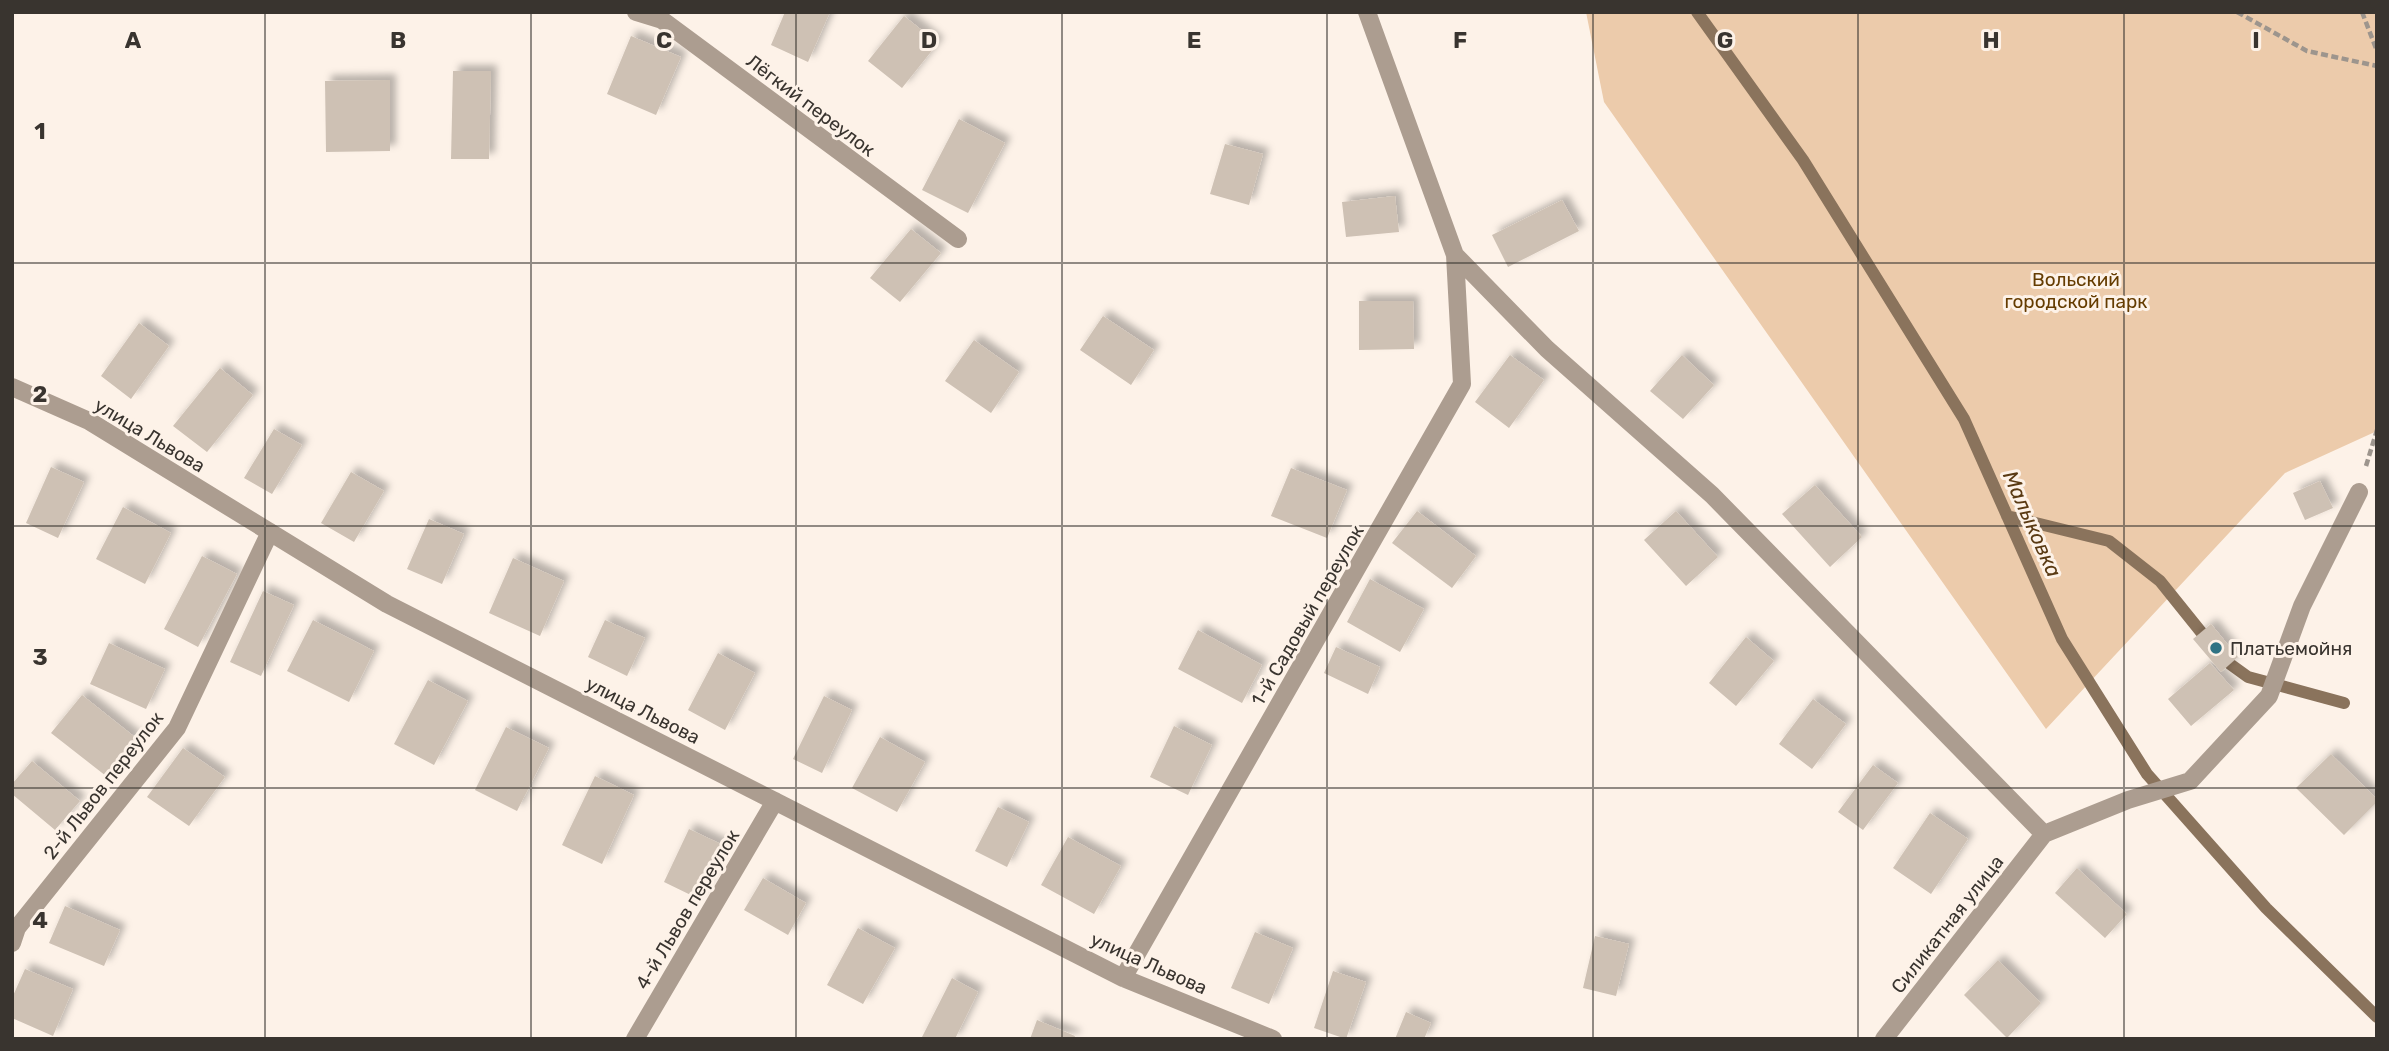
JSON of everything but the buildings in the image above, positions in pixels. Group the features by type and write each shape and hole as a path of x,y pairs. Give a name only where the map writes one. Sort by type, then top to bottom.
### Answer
{"street":[{"name":"Лёгкий переулок","path":"636,12 662,20 958,239"},
{"path":"1367,12 1455,255 1546,349 1712,495 2044,834 2128,800 2190,781 2269,696 2302,606 2359,492"},
{"name":"1-й Садовый переулок","path":"1124,978 1462,384 1455,255"},
{"name":"улица Львова","path":"12,387 89,421 387,604 1124,978 1273,1039"},
{"name":"2-й Львов переулок","path":"12,943 17,928 177,728 270,532"},
{"name":"4-й Львов переулок","path":"635,1039 775,801"},
{"name":"Силикатная улица","path":"1884,1039 2044,834"}],"path":[{"path":"2237,12 2306,51 2377,66"},
{"path":"2362,12 2377,51"},
{"path":"2359,492 2377,430"}],"green space":[{"name":"Вольский городской парк","path":"1586,12 2377,12 2377,431 2285,473 2046,729 1604,102"}],"waterway":[{"name":"Малыковка","path":"1697,12 1803,160 1964,419 2062,639 2147,774 2266,908 2377,1017"},
{"path":"2007,516 2109,541 2160,581 2201,632"},
{"path":"2230,664 2248,677 2344,703"}],"place":[{"name":"Платьемойня","path":"2216,648"}]}
